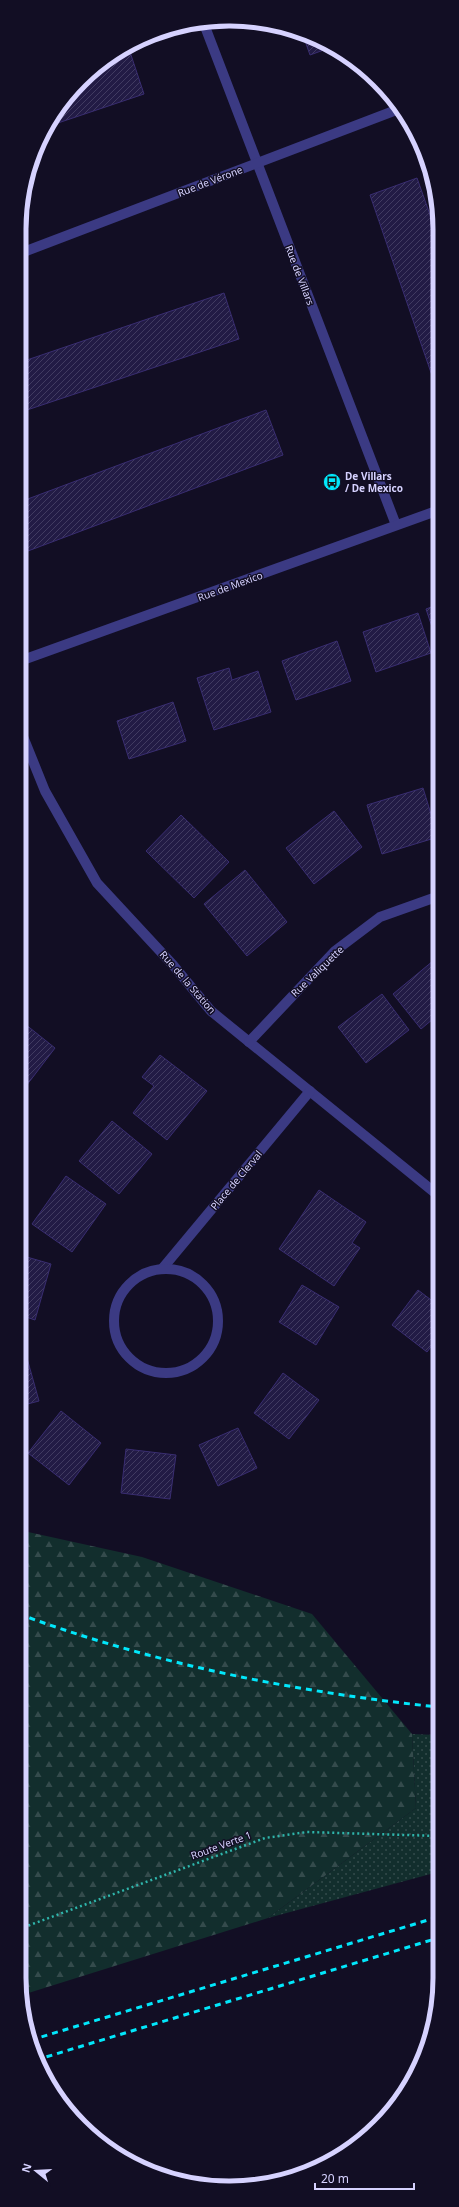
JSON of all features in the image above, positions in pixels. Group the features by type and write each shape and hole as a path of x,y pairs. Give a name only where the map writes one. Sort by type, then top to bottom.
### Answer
{"street":[{"name":"Rue de Villars","path":"205,28 396,525"},
{"name":"Rue de Vérone","path":"26,251 395,111"},
{"name":"Rue de Mexico","path":"26,660 433,512"},
{"name":"Rue de la Station","path":"26,744 45,791 97,883 173,965 211,1011 433,1191"},
{"name":"Rue Valiquette","path":"249,1042 285,1002 335,951 380,917 433,898"},
{"name":"Place de Clerval","path":"162,1269 310,1091"},
{"path":"162,1269 179,1270 194,1276 207,1288 215,1302 218,1318 216,1335 210,1350 198,1362 184,1371 167,1373 151,1371 135,1363 122,1350 116,1333 114,1316 120,1298 130,1284 144,1274 162,1269"}],"path":[{"name":"Route Verte 1","path":"26,1927 265,1838 306,1832 433,1836"}],"green space":[{"path":"26,1532 142,1557 312,1614 412,1734 416,1808 268,1918 26,1994"},
{"path":"412,1734 433,1735 433,1873 268,1918 416,1808"}],"building":[{"path":"305,40 325,50 310,55"},
{"path":"130,52 144,94 55,124 77,95 95,77 116,60"},
{"path":"417,178 433,223 433,379 370,195"},
{"path":"224,293 239,339 26,410 26,360"},
{"path":"266,410 283,455 26,552 26,500"},
{"path":"433,606 433,630 426,609"},
{"path":"418,613 431,653 376,672 363,632"},
{"path":"337,641 351,681 296,700 282,661"},
{"path":"229,668 232,680 258,671 271,712 214,730 197,678"},
{"path":"173,702 186,741 129,759 117,721"},
{"path":"423,788 433,821 433,839 382,854 367,805"},
{"path":"334,811 362,847 314,884 286,848"},
{"path":"181,815 229,862 194,898 146,851"},
{"path":"245,870 287,922 247,956 204,904"},
{"path":"433,961 433,1019 421,1029 393,994"},
{"path":"382,994 409,1030 366,1063 338,1027"},
{"path":"26,1025 55,1048 26,1086"},
{"path":"160,1055 207,1091 167,1140 133,1113 154,1086 142,1077"},
{"path":"112,1121 152,1154 119,1194 79,1161"},
{"path":"66,1176 106,1204 72,1252 32,1224"},
{"path":"319,1190 366,1222 352,1243 360,1248 334,1286 279,1249"},
{"path":"26,1257 51,1264 35,1320 26,1317"},
{"path":"302,1285 339,1307 316,1345 279,1322"},
{"path":"418,1290 433,1301 433,1344 427,1352 392,1325"},
{"path":"26,1354 39,1401 26,1404"},
{"path":"283,1373 319,1400 289,1439 254,1413"},
{"path":"61,1411 101,1443 69,1485 28,1453"},
{"path":"238,1428 257,1468 218,1486 199,1445"},
{"path":"126,1449 176,1455 170,1499 121,1493"}],"railway":[{"path":"26,1616 121,1648 226,1674 331,1693 433,1706"},
{"path":"36,2039 433,1919"},
{"path":"42,2058 433,1940"}],"place":[{"name":"De Villars / De Mexico","path":"332,482"}]}
